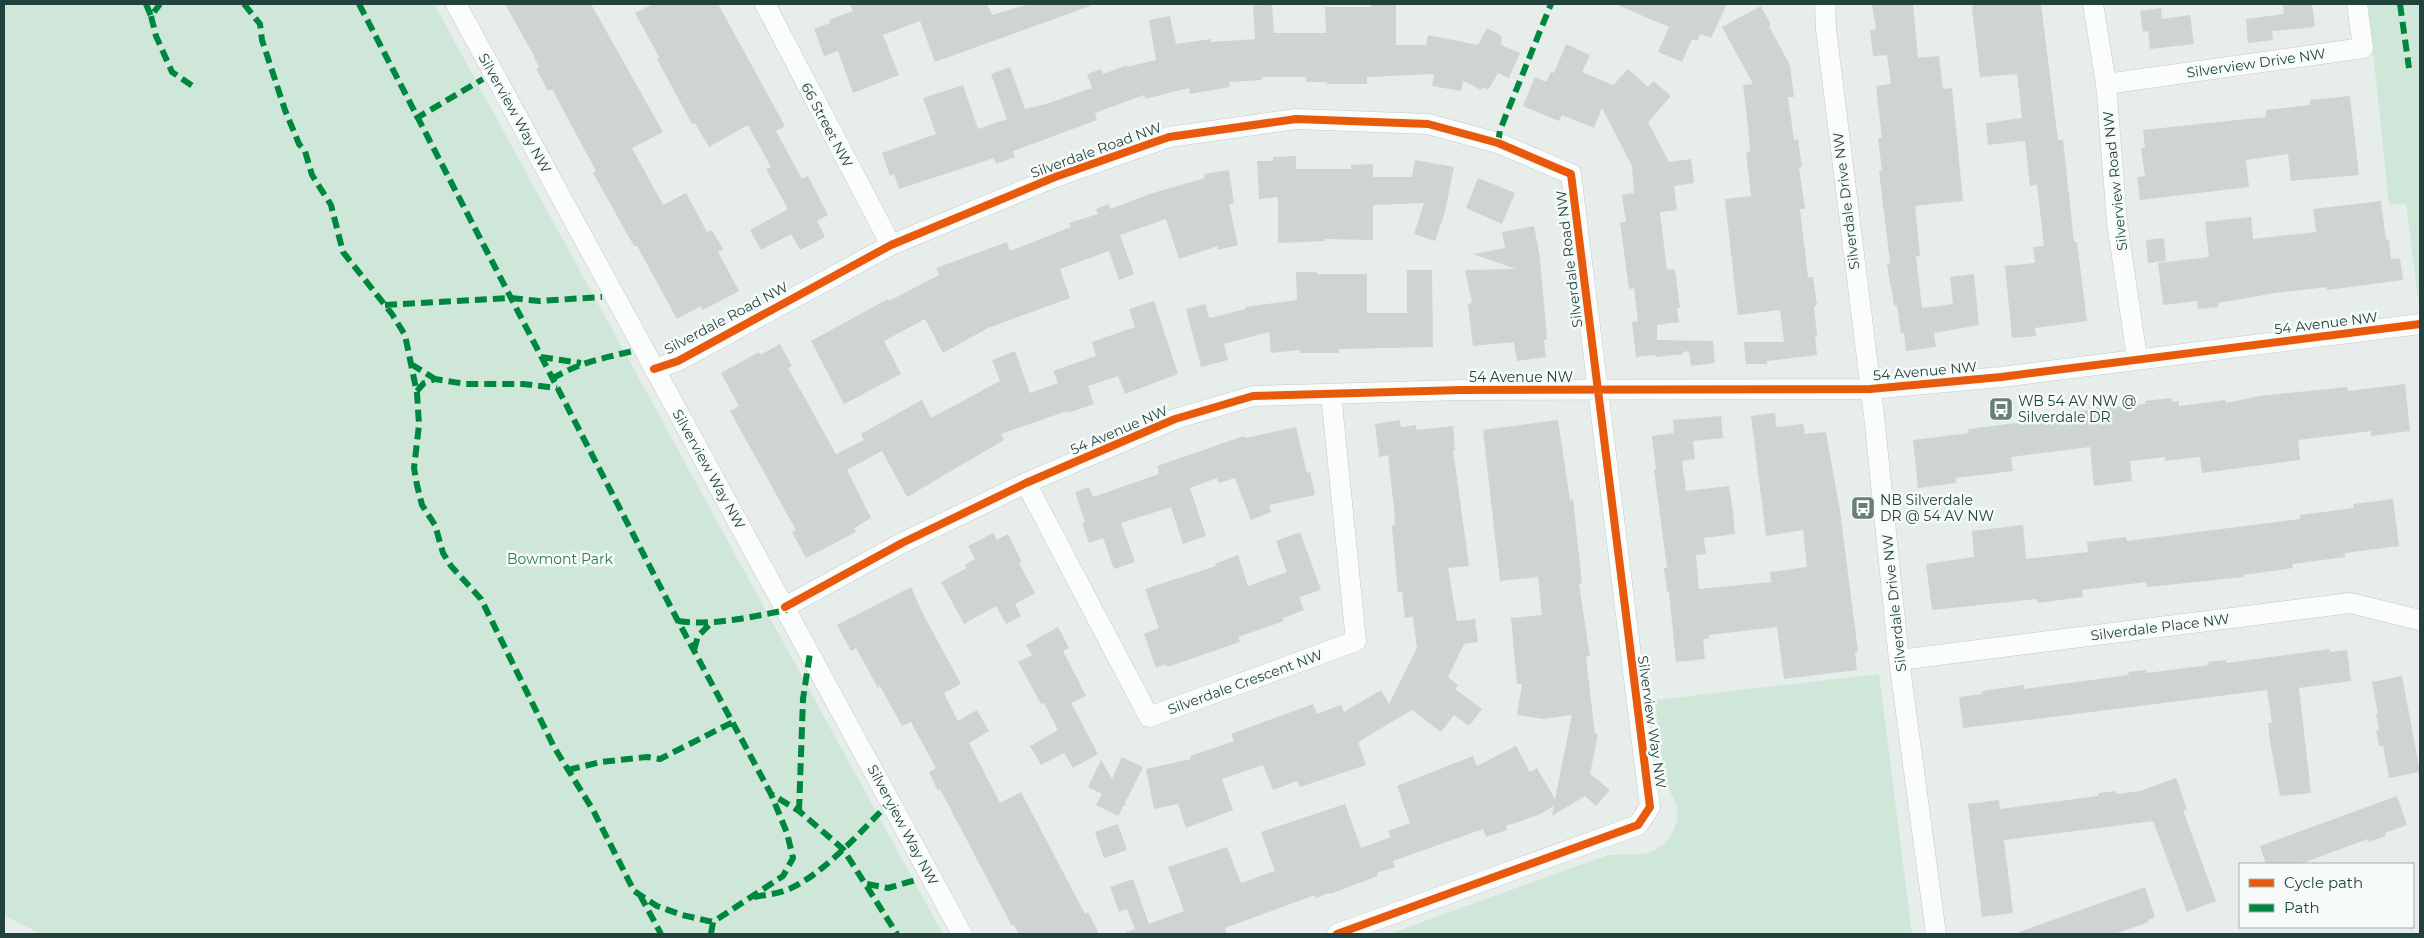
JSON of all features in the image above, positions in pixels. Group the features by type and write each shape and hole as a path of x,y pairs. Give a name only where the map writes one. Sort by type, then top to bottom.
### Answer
{"street":[{"name":"Silverview Way NW","path":"456,4 962,934"},
{"name":"66 Street NW","path":"764,4 891,245"},
{"name":"Silverdale Drive NW","path":"1825,4 1827,39 1870,388 1899,660 1936,934"},
{"name":"Silverview Road NW","path":"2092,4 2106,84 2117,222 2137,358"},
{"name":"Silverview Drive NW","path":"2106,84 2363,48 2357,4"},
{"name":"Silverdale Road NW","path":"654,369 678,361 891,245 1055,177 1169,137 1296,119 1428,124 1498,144 1571,174 1597,389"},
{"name":"54 Avenue NW","path":"785,607 902,543 1026,483 1175,419 1253,396 1461,390 1870,388 2001,377 2137,358 2420,324"},
{"name":"Silverview Way NW","path":"1337,934 1638,825 1650,807 1597,389"},
{"name":"Silverdale Crescent NW","path":"1026,483 1149,717 1356,641 1331,394"},
{"name":"Silverdale Place NW","path":"1899,660 2350,603 2420,620"}],"green space":[{"name":"Bowmont Park","path":"4,4 434,4 943,934 41,934 4,915"},
{"path":"2368,4 2420,4 2420,299 2418,299 2406,203 2389,205"},
{"path":"1879,674 1912,934 1389,934 1608,855 1644,854 1655,850 1665,843 1672,834 1677,820 1677,806 1663,777 1655,700"}],"building":[{"path":"505,4 591,4 663,132 632,148 663,205 686,193 707,232 712,230 723,249 718,252 739,291 703,310 701,306 677,319 637,246 634,246 593,173 596,171 552,89 548,91 536,69 539,68 533,54"},
{"path":"653,4 718,4 785,126 776,131 802,179 808,176 828,215 817,221 825,237 800,250 791,234 761,250 750,230 788,209 766,169 771,167 748,125 709,147 695,123 692,124 635,13"},
{"path":"850,4 987,4 992,15 1029,4 1090,4 1090,6 935,62 920,21 883,35 899,75 853,93 838,51 824,56 814,29 830,23 829,20 853,11"},
{"path":"1272,4 1274,33 1326,33 1325,7 1371,7 1371,4 1396,4 1396,45 1426,45 1428,35 1478,45 1487,28 1502,36 1501,45 1520,53 1509,78 1498,73 1488,90 1482,87 1481,90 1463,81 1461,91 1432,86 1434,74 1367,77 1367,84 1306,82 1306,77 1262,77 1262,80 1229,82 1230,87 1190,94 1189,88 1145,99 1144,95 1095,113 1097,120 1013,151 1015,157 996,164 994,158 899,189 894,174 890,176 882,153 936,134 923,98 963,85 978,129 1007,119 991,74 1010,67 1025,109 1046,104 1092,88 1087,74 1101,69 1103,74 1127,65 1127,67 1156,60 1149,20 1170,16 1176,44 1211,39 1211,42 1255,39 1253,6"},
{"path":"1615,4 1727,4 1711,38 1700,34 1697,41 1692,39 1682,62 1658,52 1669,27"},
{"path":"1872,4 1913,4 1918,58 1939,56 1943,89 1952,88 1963,201 1915,206 1920,256 1916,256 1922,308 1953,304 1950,277 1974,274 1979,325 1934,333 1936,347 1906,351 1904,333 1901,333 1897,305 1894,306 1890,285 1887,264 1890,263 1879,171 1882,171 1878,138 1882,138 1876,86 1891,84 1887,55 1873,56 1870,30 1876,29"},
{"path":"1973,4 2041,4 2058,140 2063,140 2074,242 2077,242 2087,321 2035,328 2036,336 2012,338 2005,266 2035,263 2033,247 2044,246 2037,185 2030,186 2025,141 1988,145 1986,123 2022,118 2017,74 1980,77"},
{"path":"2283,4 2312,4 2315,27 2272,31 2273,40 2248,43 2246,19 2284,14"},
{"path":"1761,6 1771,25 1769,26 1790,65 1794,97 1788,97 1794,140 1798,139 1802,167 1799,167 1805,209 1800,209 1808,277 1813,277 1817,305 1814,306 1817,355 1767,361 1767,364 1746,364 1744,342 1784,342 1780,310 1738,315 1725,199 1751,196 1746,152 1750,151 1743,85 1753,84 1722,27"},
{"path":"2161,8 2162,19 2190,15 2194,44 2150,49 2148,31 2143,32 2140,11"},
{"path":"1566,44 1590,55 1582,72 1613,85 1628,69 1648,87 1654,81 1671,96 1648,122 1669,162 1691,159 1694,183 1674,186 1677,210 1660,212 1667,270 1675,269 1680,308 1677,308 1679,322 1657,325 1657,340 1713,341 1715,363 1691,366 1689,351 1683,352 1683,354 1636,357 1632,322 1638,321 1634,288 1629,289 1620,222 1626,222 1622,195 1634,193 1632,166 1602,108 1594,128 1562,115 1559,121 1523,106 1535,77 1546,82 1551,72 1554,73"},
{"path":"2350,96 2359,175 2291,181 2288,154 2246,160 2249,187 2140,200 2137,177 2145,176 2141,148 2145,148 2143,130 2266,117 2266,110 2310,105 2310,100"},
{"path":"1296,156 1296,169 1351,169 1351,165 1373,164 1373,177 1412,177 1415,160 1454,167 1445,212 1435,241 1414,234 1424,203 1373,205 1373,240 1325,239 1325,241 1278,243 1278,197 1259,199 1257,161 1273,161 1273,157"},
{"path":"1229,170 1234,203 1229,204 1238,245 1218,250 1218,246 1179,259 1166,219 1120,235 1134,274 1119,280 1109,251 1060,269 1070,298 988,328 943,353 925,319 884,341 901,374 844,404 811,341 888,299 889,301 939,275 936,268 1007,242 1010,251 1071,227 1069,223 1098,214 1096,209 1109,204 1110,209 1153,193 1205,178 1204,174"},
{"path":"1478,178 1515,193 1502,224 1466,208"},
{"path":"2381,201 2386,240 2389,240 2391,259 2400,258 2403,280 2327,290 2327,287 2275,293 2218,303 2218,307 2198,309 2197,301 2163,305 2158,263 2209,257 2205,222 2251,217 2253,239 2316,232 2313,209"},
{"path":"1534,226 1540,258 1547,339 1544,340 1546,357 1517,361 1514,342 1473,346 1468,304 1472,303 1465,270 1516,269 1473,254 1505,248 1502,232"},
{"path":"2164,238 2166,261 2148,263 2146,240"},
{"path":"1407,270 1432,270 1433,347 1339,349 1339,353 1300,353 1300,350 1271,353 1269,332 1224,344 1228,360 1201,367 1186,309 1205,304 1211,318 1245,309 1245,307 1297,300 1296,272 1317,272 1317,274 1367,274 1367,313 1407,313"},
{"path":"1154,301 1178,374 1125,394 1118,376 1088,386 1094,404 1068,413 1067,411 1001,434 1004,440 907,497 882,451 847,470 871,518 854,528 856,532 806,558 792,532 796,530 730,411 739,406 721,373 759,352 760,355 780,344 792,366 788,368 836,454 864,440 861,434 922,400 931,418 1000,381 992,360 1015,351 1030,393 1058,383 1053,371 1096,356 1092,342 1135,327 1129,309"},
{"path":"2405,384 2410,431 2371,436 2371,431 2298,440 2300,460 2202,473 2200,457 2165,461 2165,457 2130,461 2132,481 2094,486 2090,447 2011,457 2013,471 1955,478 1956,483 1918,488 1913,440 1969,433 1968,429 2024,422 2023,418 2033,415 2089,410 2089,407 2146,404 2145,401 2171,398 2172,402 2179,401 2179,406 2225,400 2226,403 2260,396 2347,387 2348,391"},
{"path":"1775,413 1776,427 1803,424 1805,434 1826,432 1840,511 1858,651 1855,652 1857,670 1784,679 1777,627 1709,635 1709,639 1703,639 1705,659 1676,662 1669,592 1667,592 1664,568 1667,568 1654,470 1656,469 1652,436 1674,433 1673,420 1721,416 1723,438 1693,441 1695,459 1682,461 1686,491 1729,486 1733,511 1735,534 1704,538 1706,554 1696,555 1699,589 1771,582 1770,572 1807,567 1803,530 1766,536 1751,416"},
{"path":"1400,420 1401,427 1416,425 1416,430 1453,426 1455,450 1453,450 1469,566 1448,568 1457,621 1475,619 1478,642 1464,644 1448,677 1458,685 1455,689 1482,709 1469,726 1454,715 1441,732 1412,710 1358,742 1366,765 1300,787 1297,781 1273,790 1263,765 1222,779 1233,810 1186,828 1178,804 1154,809 1146,769 1191,759 1190,756 1234,741 1231,734 1313,704 1317,714 1341,705 1344,712 1381,690 1389,704 1417,648 1413,617 1405,618 1402,592 1398,592 1392,526 1395,525 1394,509 1388,455 1379,457 1375,424"},
{"path":"1558,420 1570,500 1573,499 1582,584 1579,584 1590,656 1586,656 1588,675 1595,734 1598,734 1590,774 1610,790 1596,806 1585,796 1552,816 1554,806 1538,815 1506,826 1507,830 1486,837 1483,829 1393,861 1395,867 1377,873 1378,876 1330,894 1316,898 1315,895 1225,928 1227,934 1126,934 1126,932 1135,929 1127,909 1119,912 1110,887 1133,879 1149,924 1184,911 1168,867 1227,847 1241,883 1275,871 1261,832 1345,804 1361,848 1391,837 1388,831 1410,823 1397,786 1473,756 1477,766 1516,746 1530,772 1537,768 1555,799 1572,715 1543,719 1517,715 1522,684 1517,684 1511,618 1542,615 1538,577 1500,581 1483,430"},
{"path":"1296,427 1307,473 1310,472 1315,495 1269,505 1271,512 1251,520 1235,478 1219,483 1217,478 1190,488 1206,536 1183,544 1171,507 1121,523 1135,562 1114,569 1103,538 1089,543 1082,523 1085,522 1075,492 1089,487 1093,497 1159,474 1157,466 1244,436 1245,438"},
{"path":"2393,499 2399,546 2345,553 2345,557 2292,564 2293,568 2243,575 2244,577 2147,587 2146,582 2082,590 2083,597 2037,603 2037,599 1932,610 1926,564 1974,557 1972,531 2023,525 2026,559 2088,552 2087,542 2126,537 2127,541 2300,519 2300,515 2354,508 2353,504"},
{"path":"1300,532 1321,590 1299,597 1304,610 1283,618 1284,621 1238,637 1240,642 1167,667 1166,664 1156,668 1144,634 1159,628 1145,589 1216,566 1215,564 1238,555 1248,586 1287,572 1276,541"},
{"path":"993,533 997,540 1008,534 1022,562 1019,563 1035,593 1015,604 1021,616 1006,624 996,606 964,624 941,582 967,568 965,565 975,559 968,546"},
{"path":"911,587 922,612 961,684 944,693 958,721 977,710 989,731 969,743 1000,803 1021,792 1085,914 1088,912 1099,934 1019,934 1014,925 1012,926 940,789 938,791 929,772 936,768 911,722 902,726 856,648 851,651 837,625"},
{"path":"1058,627 1069,648 1063,651 1086,696 1071,703 1098,754 1073,768 1064,753 1041,765 1030,746 1058,730 1044,703 1041,704 1018,662 1032,655 1026,645"},
{"path":"2330,649 2330,652 2347,650 2351,681 2299,688 2311,793 2280,796 2270,741 2268,723 2272,723 2267,690 1963,728 1959,697 1982,694 1982,691 2024,685 2024,689 2129,675 2128,672 2146,670 2147,673 2209,665 2208,662 2226,660 2226,663"},
{"path":"2402,676 2420,772 2389,778 2383,746 2379,746 2376,730 2379,730 2376,714 2378,714 2372,682"},
{"path":"1122,757 1143,767 1125,803 1126,806 1124,805 1118,816 1096,805 1102,794 1088,787 1101,760 1112,779"},
{"path":"2176,778 2187,809 2183,810 2216,901 2187,912 2153,821 2004,840 2013,913 1982,917 1968,804 1999,800 2000,809 2098,796 2098,793 2116,791 2117,794 2140,791"},
{"path":"2397,796 2407,825 2385,833 2386,836 2369,842 2368,839 2303,863 2266,863 2260,846"},
{"path":"1118,824 1127,850 1104,858 1095,832"},
{"path":"2145,887 2155,917 2148,920 2149,922 2114,934 2019,934 2019,932"}],"marked path":[{"path":"146,4 151,16 160,4"},
{"path":"244,4 260,24 262,40 285,110 299,144 305,151 312,175 331,205 343,252 392,314 405,335 417,393 419,425 414,468 422,505 435,525 443,553 451,566 481,599 554,747 593,810 634,891 657,906 682,915 713,922"},
{"path":"359,4 678,621 771,794 799,811 843,849 897,934"},
{"path":"1498,143 1500,130 1551,4"},
{"path":"2400,4 2409,68"},
{"path":"151,16 156,36 172,72 194,87"},
{"path":"415,119 483,79"},
{"path":"385,305 510,298 539,301 602,297"},
{"path":"552,379 581,365 633,351"},
{"path":"541,357 581,363"},
{"path":"411,364 435,379"},
{"path":"417,391 424,383 435,379 466,384 523,384 557,388"},
{"path":"678,621 719,622 787,610"},
{"path":"694,650 698,636 711,623"},
{"path":"799,811 803,699 810,653"},
{"path":"568,770 601,762 647,757 660,759 733,722"},
{"path":"711,934 713,922 783,876 793,858 787,833 771,794"},
{"path":"754,897 773,894 798,885 841,852 890,802"},
{"path":"867,884 888,888 916,880"},
{"path":"640,895 661,934"}],"cycle path":[{"path":"654,369 678,361 891,245 1055,177 1169,137 1296,119 1428,124 1498,143 1571,174 1650,807 1638,825 1337,934"},
{"path":"785,607 902,543 1026,483 1175,419 1253,396 1461,390 1870,389 2001,377 2420,324"}],"place":[{"name":"WB 54 AV NW @ Silverdale DR","path":"2001,409"},
{"name":"NB Silverdale DR @ 54 AV NW","path":"1863,508"}]}
